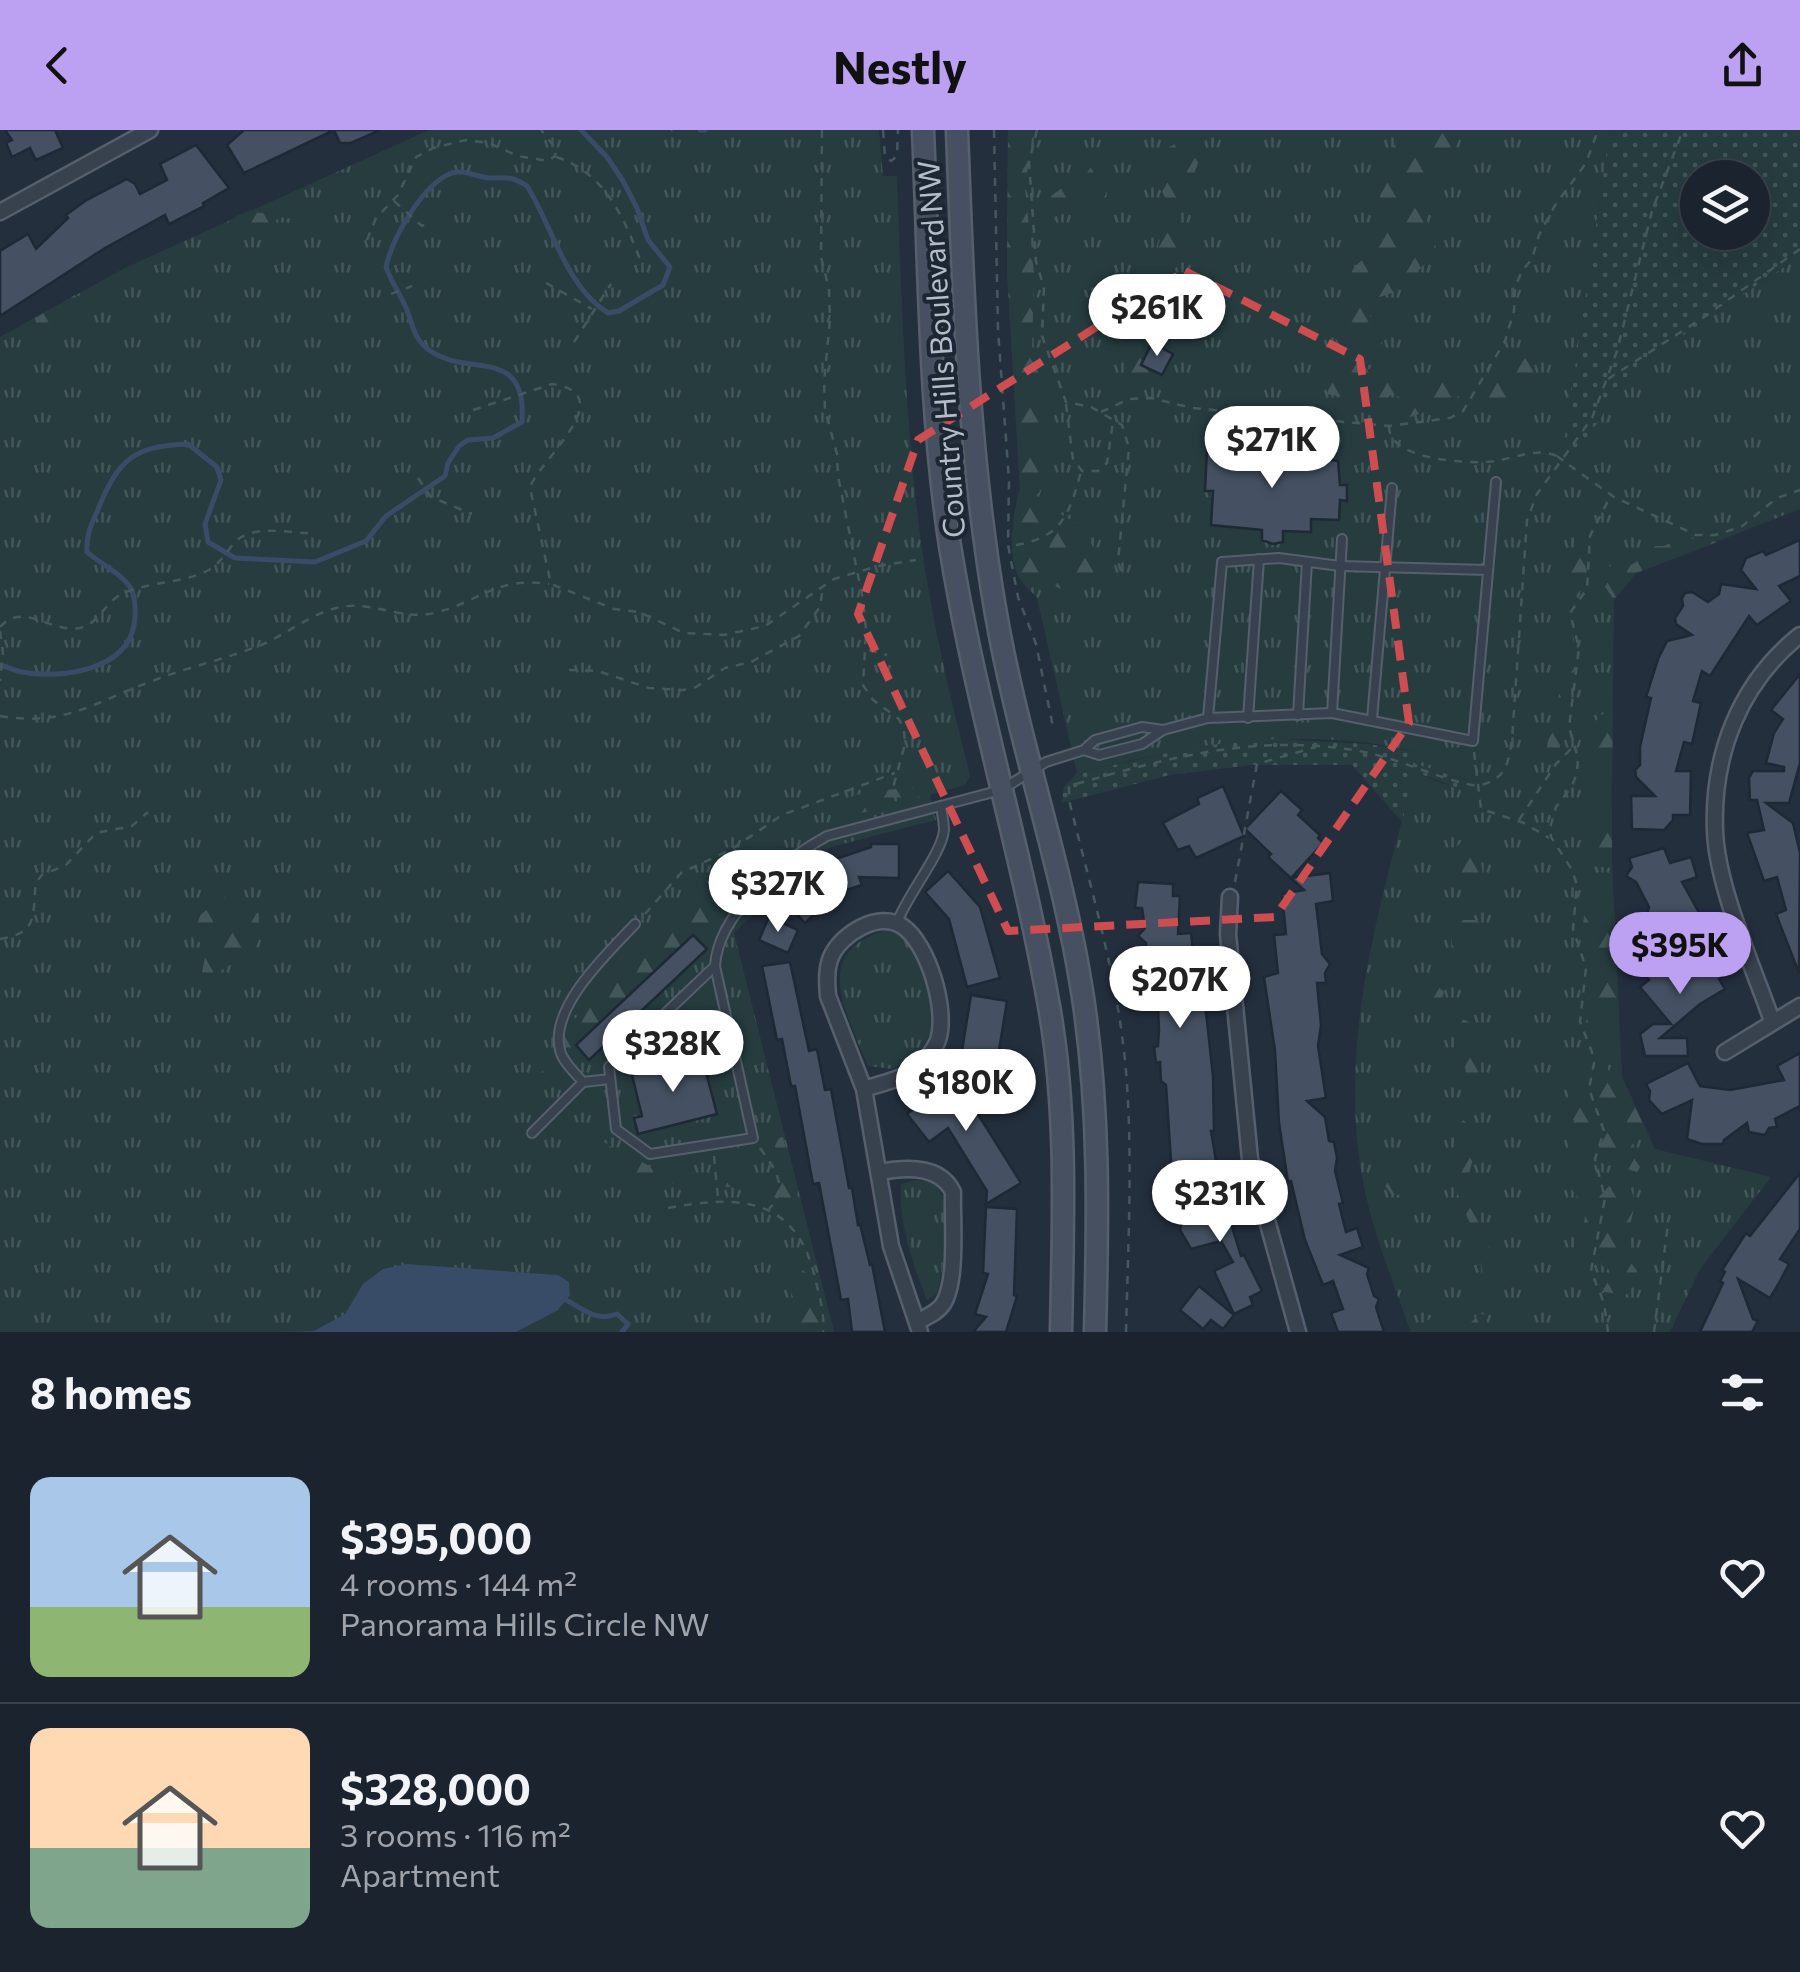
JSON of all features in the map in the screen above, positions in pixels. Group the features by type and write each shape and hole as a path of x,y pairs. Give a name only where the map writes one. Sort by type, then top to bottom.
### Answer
{"main road":[{"name":"Country Hills Boulevard NW","path":"923,130 936,417 950,542 968,652 1032,921 1058,1071 1064,1140 1060,1332"},
{"name":"Country Hills Boulevard NW","path":"957,130 969,392 978,493 996,614 1071,936 1090,1048 1097,1126 1095,1332"}],"street":[{"path":"0,211 150,130"},
{"path":"1772,1022 1724,879 1714,832 1720,760 1742,700 1774,656 1800,635"},
{"path":"1230,897 1228,934 1250,1159 1298,1332"},
{"path":"864,1089 904,1077 924,1062 938,1040 941,1018 933,977 918,943 897,923 876,921 860,928 832,955 828,996 864,1089 892,1246 918,1327 946,1300 953,1192 938,1174 897,1169 880,1172"},
{"path":"1725,1052 1800,1006"}],"lane":[{"path":"1084,750 1099,754 1142,744 1163,730 1208,718 1332,713 1473,741 1496,482"},
{"path":"1372,719 1392,488"},
{"path":"1332,713 1342,538"},
{"path":"1208,718 1222,562 1259,559 1340,566 1488,570"},
{"path":"1248,718 1259,559"},
{"path":"1298,715 1307,562"},
{"path":"715,966 609,1068 616,1129 650,1154 753,1138 715,966 716,947 725,926 747,899 809,846 827,836 1001,790 1046,762 1084,750 1095,740 1142,727 1163,730"},
{"path":"897,923 904,903 944,833 941,806"},
{"path":"583,1082 560,1051 560,1029 568,1006 595,967 636,924"},
{"path":"532,1133 583,1082 610,1079"}],"path":[{"path":"367,240 376,218 393,200 416,157 451,142 489,142 518,156 548,161 555,156 556,149 541,130"},
{"path":"822,130 821,257 830,320 825,410 837,454 857,573 866,649 862,685 873,700 899,719 904,730 905,744 896,773 895,800 900,816"},
{"path":"883,130 885,157 891,161 898,156 898,130"},
{"path":"994,130 998,330 1009,480 1008,546 1018,598 1036,644 1053,728"},
{"path":"1037,130 1028,162 1036,261 1044,288 1042,336 1066,402 1074,459 1082,471"},
{"path":"1101,412 1129,399 1151,398 1192,408 1389,426 1450,418 1463,410 1504,342 1522,271 1532,259 1554,207 1586,163 1598,130"},
{"path":"555,156 595,177 623,218 641,262"},
{"path":"393,200 415,223 422,226 431,221"},
{"path":"1606,380 1800,249"},
{"path":"546,283 593,310"},
{"path":"574,342 610,284"},
{"path":"392,294 412,286"},
{"path":"472,410 552,384 566,386 579,401 576,421 562,445 532,478 530,488 551,584"},
{"path":"1066,402 1101,412 1122,425 1130,448 1118,561 1123,578"},
{"path":"1082,471 1098,471 1106,463 1111,451 1112,418"},
{"path":"1389,426 1388,434 1394,444 1423,456 1488,462 1537,452 1557,456 1611,495 1687,534 1705,536 1741,527 1777,498 1800,490"},
{"path":"1016,546 1034,542 1063,523 1082,471"},
{"path":"418,480 431,497 472,514"},
{"path":"1608,1332 1604,1303 1591,1271 1605,1198 1595,1160 1604,1124 1589,1089 1594,1063 1580,1022 1586,968 1573,929 1577,885 1553,840 1550,819 1577,774 1569,726 1580,648 1570,613 1588,589 1590,536 1611,495"},
{"path":"0,681 0,629 8,618 20,615 76,628 88,625 108,603 127,592 208,571 233,545 255,532 309,533"},
{"path":"0,716 43,720 94,708 148,682 261,645 340,606 426,615 497,586 525,580 551,584 614,609 638,612 684,633 724,635 765,626 823,586 857,573 916,560"},
{"path":"569,670 598,671 649,688 696,687 726,668 751,662 799,636 820,607 823,586"},
{"path":"866,649 886,655"},
{"path":"1473,741 1481,808 1518,821 1553,840"},
{"path":"1518,821 1556,764 1575,745"},
{"path":"1230,897 1240,867 1257,764 1322,746"},
{"path":"636,924 681,872 732,849 782,815 896,773"},
{"path":"1069,786 1069,800 1103,928 1126,1070 1130,1161 1126,1332"},
{"path":"0,939 14,937 31,922 36,912 36,882 43,874 65,866 96,832 132,826 148,812"},
{"path":"753,1138 770,1162 781,1189 779,1199 768,1210"},
{"path":"713,1146 718,1199"},
{"path":"668,1208 718,1199 768,1210 804,1246 817,1287 823,1332"},
{"path":"1654,1332 1668,1224"}],"highlighted area":[{"path":"1185,271 1360,359 1409,723 1275,917 1008,931 858,614 918,440"}],"green space":[{"path":"429,130 879,130 883,176 897,176 907,401 920,536 935,626 970,776 965,785 930,795 936,820 831,847 794,874 734,933 834,1332 0,1332 0,337 125,268"},
{"path":"1008,130 1610,130 1563,449 1573,456 1635,368 1800,256 1800,509 1636,573 1614,600 1611,841 1622,1077 1655,1149 1771,1177 1700,1269 1670,1332 1411,1332 1396,1292 1361,1171 1355,1070 1359,1019 1377,919 1415,772 1443,784 1469,781 1415,764 1416,752 1374,744 1288,739 1203,747 1077,773 1037,598 1020,579 1013,559 1013,522 1020,489 1007,270"},
{"path":"1008,130 1033,130 1025,189 1034,272 1032,351 1043,362 1047,374 1045,390 1052,414 1042,443 1045,471 1039,493 1034,495 1066,518 1083,524 1092,546 1113,562 1109,582 1066,591 1031,576 1018,576 1016,565 1014,522 1020,489 1007,270"},
{"path":"1183,130 1207,130 1179,224 1185,257 1174,270 1169,306 1142,364 1158,374 1161,381 1133,381 1123,361 1125,346 1131,331 1156,310 1154,298 1148,293 1161,256 1158,245 1162,234 1154,206 1166,199 1157,183 1166,176 1163,169 1170,155 1169,147 1177,143"},
{"path":"1398,130 1455,130 1456,154 1436,172 1423,208 1437,250 1401,287 1373,298 1368,304 1370,316 1383,327 1382,344 1374,347 1364,337 1351,344 1349,354 1364,367 1412,386 1432,385 1460,374 1489,381 1515,353 1534,363 1532,392 1492,410 1470,396 1460,396 1406,418 1399,411 1404,399 1392,394 1376,409 1366,410 1365,401 1327,394 1346,275 1363,259"},
{"path":"1610,130 1800,130 1800,256 1635,368 1574,457 1563,449"},
{"path":"1099,164 1110,175 1105,205 1089,205 1051,218 1051,196 1073,180 1089,191 1091,186 1083,178 1091,167"},
{"path":"279,205 298,214 293,219 276,220 277,232 245,230 235,217 250,210 265,212"},
{"path":"75,295 88,299 89,317 81,325 43,329 38,325 37,317"},
{"path":"1577,536 1588,537 1586,586 1566,604 1576,653 1575,669 1559,752 1553,758 1546,750 1560,690 1557,667 1565,656 1558,624"},
{"path":"1683,537 1717,542 1636,573 1614,600 1604,585 1593,582 1593,554 1623,570 1644,557 1652,546 1664,546"},
{"path":"1605,712 1613,716 1612,780 1591,777 1587,763 1591,725"},
{"path":"1276,739 1368,744 1417,752 1415,764 1469,781 1472,793 1415,772 1402,822 1352,765 1252,765 1170,775 1061,803 1064,787 1077,773 1200,746"},
{"path":"907,787 922,789 919,797 841,819 836,812 838,801"},
{"path":"1599,807 1612,807 1612,868 1589,866 1587,855 1594,837 1590,821"},
{"path":"1467,839 1477,839 1484,882 1448,876 1449,867 1463,865 1453,849"},
{"path":"718,888 725,910 707,949 693,935 576,1045 578,1055 554,1081 545,1083 539,1077 564,1030 621,970 659,943 655,926 706,889"},
{"path":"1584,895 1594,903 1614,905 1619,1029 1587,1031 1585,1024 1594,999 1589,964 1599,950 1582,944"},
{"path":"224,897 259,914 258,942 249,953 206,980 201,978 207,946 193,939 200,915"},
{"path":"1461,920 1478,920 1481,924 1476,948 1457,949 1452,945 1450,928"},
{"path":"891,929 910,942 932,1001 934,1027 918,1054 893,1069 868,1066 850,1024 840,984 842,966 850,951 866,938"},
{"path":"1436,985 1444,992 1440,1005 1443,1009 1467,1021 1480,1035 1482,1055 1471,1094 1466,1095 1465,1050 1456,1048 1455,1035 1434,1029 1427,1003 1431,987"},
{"path":"1596,1055 1605,1056 1608,1070 1622,1077 1646,1131 1628,1149 1640,1167 1637,1172 1605,1166 1593,1153 1569,1153 1574,1121 1567,1111 1569,1080 1574,1077 1593,1083"},
{"path":"553,1116 578,1123 614,1149 658,1170 780,1179 774,1139 783,1137 801,1209 776,1212 763,1192 691,1182 653,1185 614,1165 602,1166 592,1159 585,1141 547,1126"},
{"path":"1463,1120 1470,1125 1475,1151 1466,1185 1489,1242 1495,1277 1492,1282 1483,1276 1479,1245 1453,1183 1455,1129"},
{"path":"1383,1155 1393,1156 1400,1165 1404,1191 1399,1195 1391,1194 1386,1187 1378,1161"},
{"path":"1575,1179 1598,1198 1612,1183 1622,1184 1633,1194 1634,1210 1626,1235 1631,1244 1629,1260 1637,1271 1636,1282 1626,1295 1605,1292 1588,1300 1582,1295 1582,1287 1599,1281 1603,1275 1618,1275 1602,1266 1600,1256 1576,1249 1575,1237 1585,1218 1579,1199 1569,1187"},
{"path":"931,1182 939,1191 946,1218 937,1294 927,1300 902,1213 901,1184"},
{"path":"730,1219 821,1283 834,1332 791,1332 797,1307 781,1267 758,1260 723,1222"},
{"path":"1480,1313 1486,1316 1487,1332 1430,1332 1424,1322 1433,1317 1450,1321 1463,1331"}],"water":[{"path":"406,1264 558,1275 569,1282 570,1295 558,1310 516,1332 277,1332 314,1331 345,1314 363,1284 383,1269"}],"building":[{"path":"5,130 55,130 63,148 36,160 30,148 12,157 6,143 12,140"},
{"path":"244,130 334,130 244,173 227,145"},
{"path":"334,130 380,130 351,143 340,143"},
{"path":"196,145 229,188 169,224 165,215 105,248 0,316 0,251 28,234 36,249 68,218 66,215 127,179 140,194 167,180 160,164"},
{"path":"1152,343 1173,354 1162,375 1141,365"},
{"path":"1207,448 1291,451 1291,455 1338,461 1340,485 1347,485 1347,501 1340,500 1339,520 1311,519 1311,532 1283,531 1283,542 1273,544 1262,540 1262,530 1211,525 1213,491 1205,491"},
{"path":"1800,540 1800,576 1779,586 1791,601 1757,625 1749,616 1710,676 1702,671 1693,701 1701,703 1692,744 1684,742 1676,771 1691,771 1690,815 1673,815 1664,830 1632,829 1631,796 1655,796 1636,777 1635,770 1640,765 1651,698 1646,697 1667,641 1692,635 1676,624 1682,598 1692,592 1708,602 1719,594 1721,584 1756,589 1741,570 1746,558 1763,551 1766,555"},
{"path":"1800,674 1800,763 1789,803 1766,803 1793,823 1800,853 1799,973 1776,914 1786,910 1777,877 1764,881 1747,833 1764,830 1757,800 1750,800 1749,778 1753,771 1784,771 1784,767 1766,763 1774,733 1783,719 1771,710"},
{"path":"1223,786 1244,836 1196,858 1189,846 1178,850 1163,823 1199,804 1197,798"},
{"path":"1281,791 1302,810 1298,815 1320,835 1323,843 1291,878 1330,873 1333,901 1316,904 1322,954 1330,964 1325,973 1326,983 1317,983 1321,1025 1318,1046 1326,1098 1307,1101 1325,1117 1337,1158 1335,1171 1343,1203 1339,1204 1346,1232 1357,1228 1363,1247 1340,1255 1369,1268 1367,1274 1374,1296 1379,1299 1376,1307 1384,1332 1338,1332 1331,1313 1343,1309 1333,1281 1323,1285 1305,1240 1291,1181 1288,1182 1264,977 1278,973 1274,935 1286,934 1282,894 1304,890 1268,857 1271,854 1245,829"},
{"path":"871,844 899,844 899,878 859,877 862,885 834,894 824,863"},
{"path":"1664,848 1670,863 1691,857 1697,877 1682,882 1702,918 1664,935 1647,915 1649,907 1636,882 1626,876 1632,867 1629,858"},
{"path":"948,871 980,907 1000,978 967,987 949,919 925,892"},
{"path":"805,879 827,903 805,923 783,899"},
{"path":"1138,882 1173,884 1173,896 1180,896 1178,934 1191,933 1199,1004 1205,1003 1213,1076 1211,1131 1217,1167 1174,1174 1166,1085 1161,1081 1154,1047 1158,1046 1159,1029 1157,990 1152,990 1146,943 1138,936 1145,928 1142,908 1135,908"},
{"path":"769,917 798,930 788,953 759,940"},
{"path":"693,935 707,949 589,1060 576,1045"},
{"path":"1712,944 1727,969 1719,979 1725,989 1700,1004 1660,1038 1687,1038 1688,1056 1645,1056 1640,1034 1653,1024 1671,1024 1640,987 1649,980 1645,975 1664,960 1671,968"},
{"path":"790,962 809,1051 817,1049 825,1090 831,1089 849,1188 872,1264 885,1332 852,1332 848,1299 841,1300 819,1183 813,1184 795,1086 791,1086 782,1039 777,1040 762,966"},
{"path":"971,995 1007,1001 996,1069 960,1063"},
{"path":"1800,1053 1800,1110 1798,1107 1775,1119 1777,1127 1769,1128 1765,1135 1749,1132 1747,1123 1723,1144 1702,1144 1687,1139 1692,1100 1662,1114 1649,1100 1646,1084 1688,1063 1700,1086 1730,1090 1784,1080 1777,1066"},
{"path":"702,1057 717,1114 638,1134 634,1118 642,1116 632,1075"},
{"path":"961,1073 982,1102 974,1108 1021,1183 986,1204 987,1191 948,1128 929,1142 907,1114"},
{"path":"1800,1173 1800,1229 1780,1259 1789,1264 1779,1283 1770,1298 1738,1279 1753,1319 1758,1321 1752,1332 1700,1332 1723,1283 1722,1270 1746,1233 1750,1236"},
{"path":"1224,1187 1224,1201 1241,1256 1244,1255 1262,1291 1250,1297 1253,1305 1234,1314 1214,1271 1233,1262 1221,1241 1191,1249 1180,1230 1186,1220 1181,1198"},
{"path":"986,1207 1017,1209 1017,1296 1006,1332 973,1332 986,1317 975,1314 988,1274 983,1273"},
{"path":"1199,1286 1234,1315 1223,1329 1211,1320 1203,1329 1180,1310"}],"waterway":[{"path":"0,665 37,674 72,672 105,662 128,641 135,616 132,591 121,577 87,552 87,545 92,524 114,477 141,452 188,444 217,467 221,480 205,524 208,542 235,558 315,562 366,541 386,516 445,476 459,446 468,440 493,438 522,422 521,398 515,382 505,373 445,358 420,341 386,267 402,228 420,200 441,179 462,172 510,178 527,186 581,288 608,313 619,311 663,285 670,267 648,240 623,181 581,130"},
{"path":"700,130 705,130"},
{"path":"566,1300 596,1315 617,1314 628,1324 622,1332"}]}
